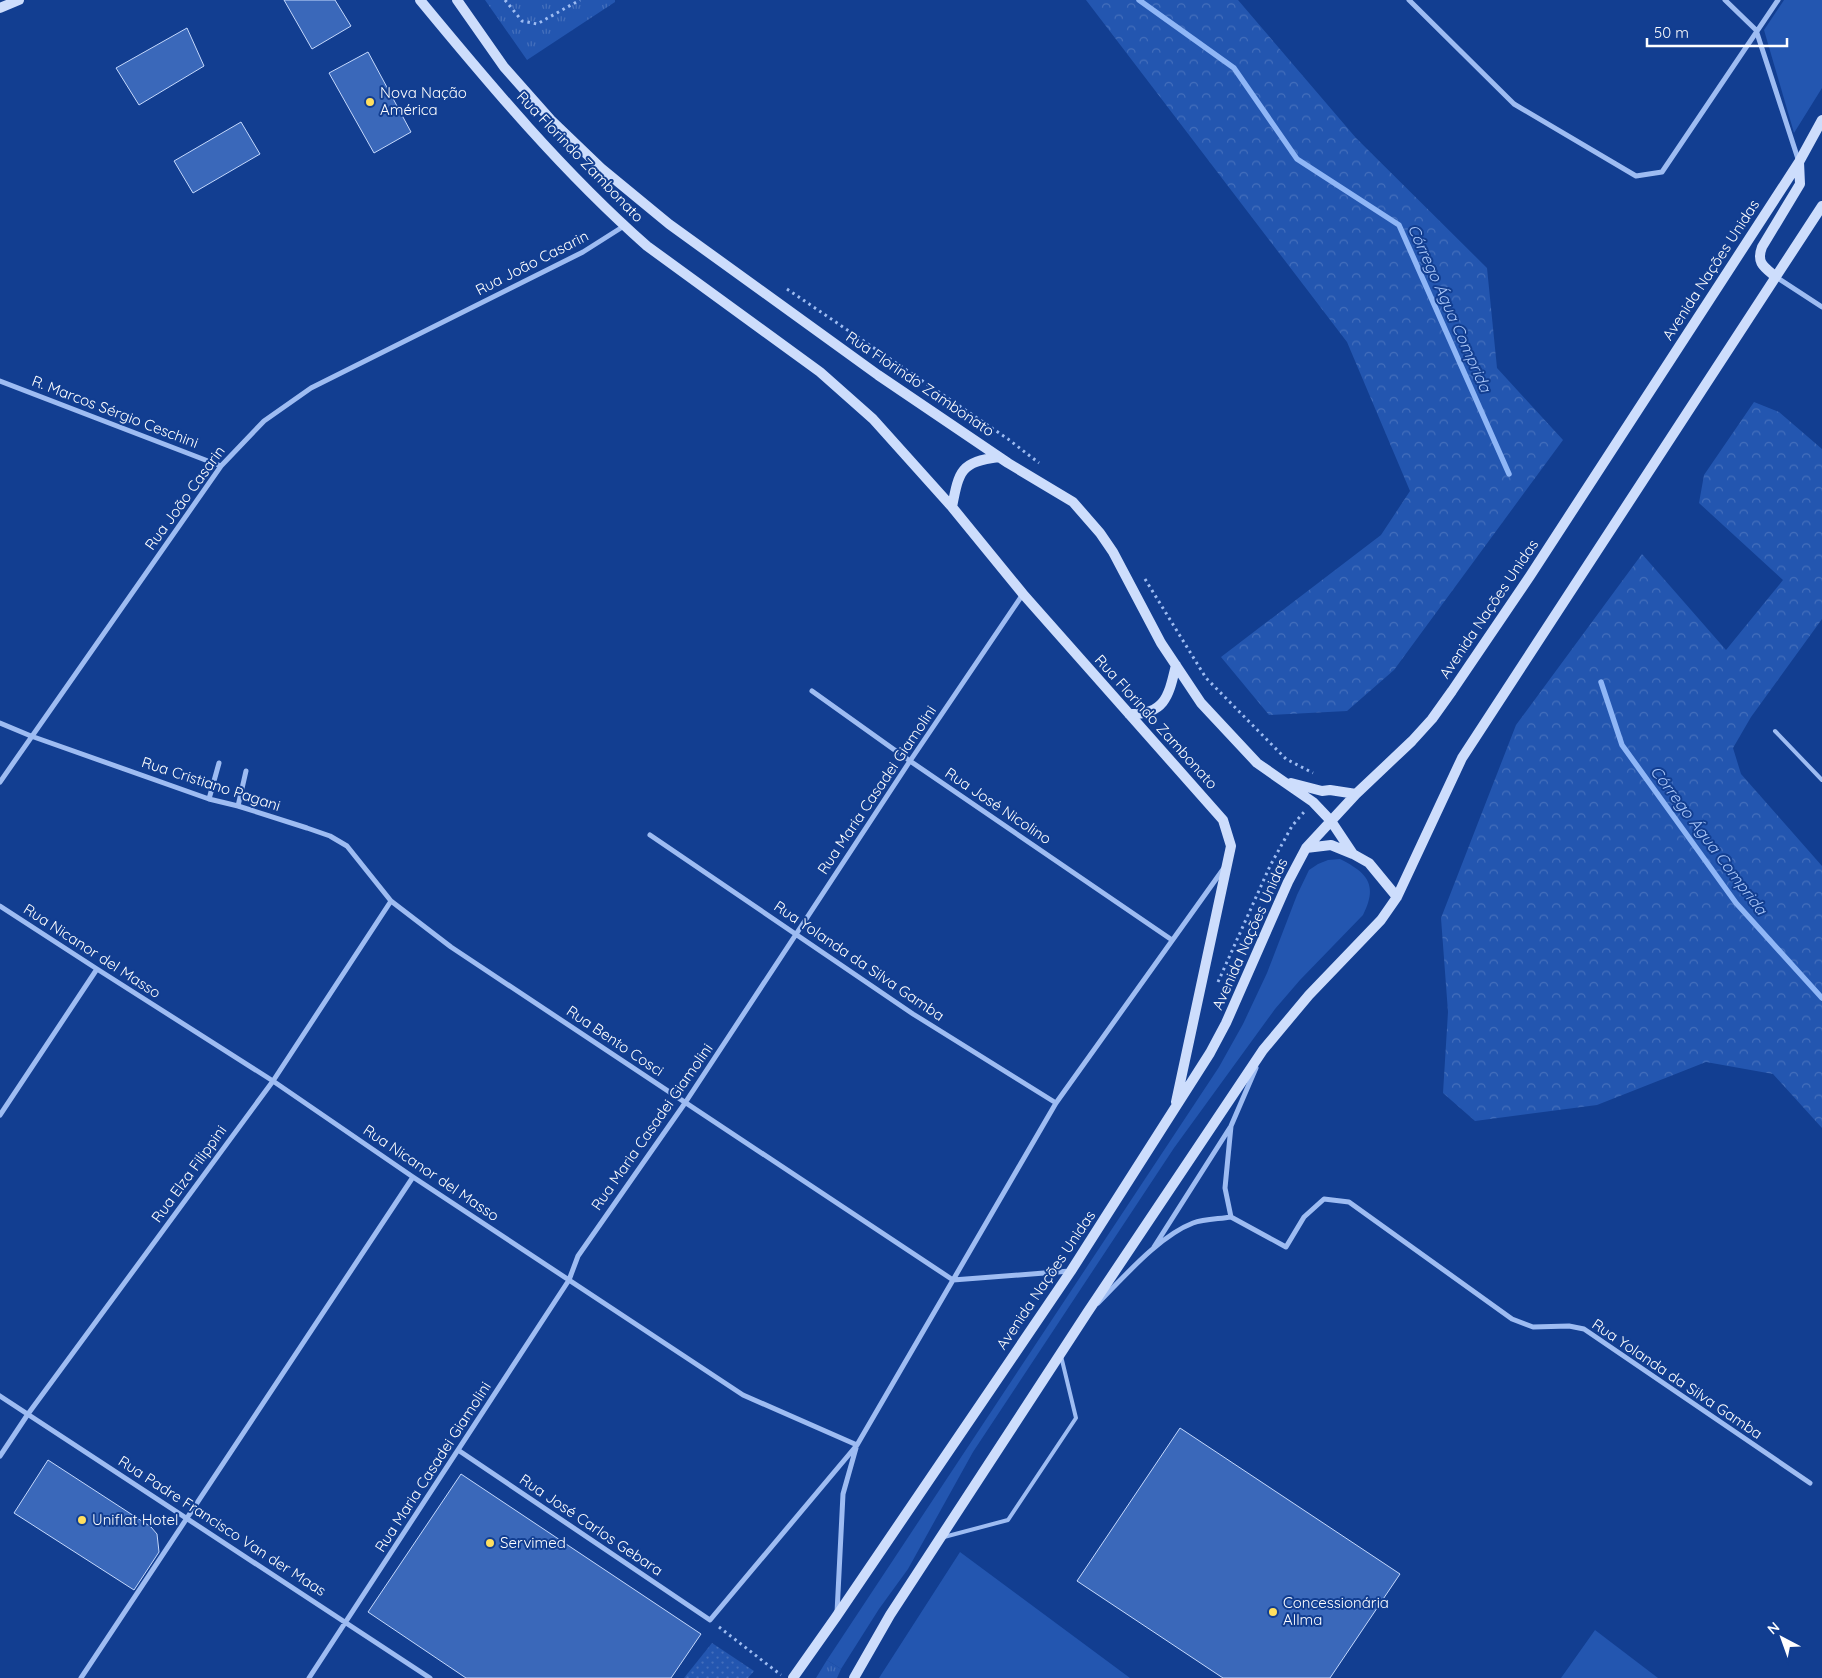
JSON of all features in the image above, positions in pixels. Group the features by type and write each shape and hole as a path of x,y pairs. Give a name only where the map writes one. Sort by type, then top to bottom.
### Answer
{"main road":[{"path":"0,8 19,0"},
{"name":"Rua Florindo Zambonato","path":"420,0 490,85 558,160 624,226 647,246 820,372 874,419 952,507 1023,594 1223,820 1231,846 1175,1109"},
{"name":"Rua Florindo Zambonato","path":"457,0 504,67 551,120 601,168 669,224 878,375 1000,457 1072,502 1100,533 1113,552 1161,644 1201,703 1257,763 1313,802 1331,821 1353,854"},
{"name":"Avenida Nações Unidas","path":"793,1678 1071,1271 1210,1053 1226,1024 1288,882 1306,848 1356,794 1412,741 1432,719 1452,691 1530,576 1799,162 1822,120"},
{"path":"1776,277 1762,266 1759,255 1800,184 1799,162"},
{"path":"854,1678 890,1614 1087,1313 1263,1050 1309,995 1381,920 1397,897 1462,758 1822,206"},
{"path":"952,507 957,485 965,468 977,460 1000,457"},
{"path":"1129,714 1146,713 1159,706 1168,696 1176,665"},
{"path":"1257,763 1292,783 1322,791 1330,790 1356,794"},
{"path":"1306,848 1331,845 1353,854 1369,863 1397,897"}],"street":[{"path":"1409,0 1514,104 1636,176 1662,172 1778,0"},
{"path":"1725,0 1756,30 1799,162"},
{"name":"Rua João Casarin","path":"0,782 221,466 264,421 311,388 583,252 624,226"},
{"path":"1776,277 1822,307"},
{"name":"R. Marcos Sérgio Ceschini","path":"0,381 221,466"},
{"name":"Rua Maria Casadei Giamolini","path":"309,1678 570,1280 578,1256 685,1103 910,761 1023,594"},
{"name":"Rua José Nicolino","path":"812,691 910,761 1172,940"},
{"name":"Rua Cristiano Pagani","path":"0,724 209,799 238,806 330,836 347,846 391,901"},
{"path":"209,799 219,763"},
{"path":"238,806 246,771"},
{"name":"Rua Yolanda da Silva Gamba","path":"650,834 913,1014 1056,1103"},
{"path":"710,1620 857,1445 1056,1103 1226,866"},
{"name":"Rua Elza Filippini","path":"0,1456 28,1414 273,1081 391,901"},
{"name":"Rua Bento Cosci","path":"391,901 451,947 953,1280"},
{"name":"Rua Nicanor del Masso","path":"0,906 97,970 273,1081 413,1177 743,1395 857,1445"},
{"path":"0,1115 97,970"},
{"path":"1153,1250 1231,1126 1263,1050"},
{"path":"1087,1313 1153,1250 1180,1230 1194,1223 1231,1217 1225,1188 1231,1126"},
{"path":"81,1678 413,1177"},
{"name":"Rua Yolanda da Silva Gamba","path":"1231,1217 1286,1247 1304,1217 1324,1199 1349,1202 1512,1319 1533,1327 1569,1326 1584,1329 1810,1483"},
{"path":"953,1280 1071,1271"},
{"name":"Rua Padre Francisco Van der Maas","path":"0,1396 430,1678"},
{"path":"836,1617 843,1494 857,1445"},
{"name":"Rua José Carlos Gebara","path":"458,1450 710,1620"}],"lane":[{"path":"1776,731 1822,780"},
{"path":"940,1539 1008,1520 1076,1418 1060,1354"}],"path":[{"path":"506,0 522,21 537,24 580,0"},
{"path":"710,1620 785,1678"}],"green space":[{"path":"485,0 615,0 615,2 527,60"},
{"path":"1086,0 1238,0 1356,138 1487,268 1497,368 1563,440 1394,670 1347,711 1269,715 1221,657 1381,535 1410,491 1347,342"},
{"path":"1784,0 1822,0 1822,88 1794,133 1764,30"},
{"path":"1754,402 1779,412 1822,449 1822,619 1751,717 1733,748 1741,774 1822,866 1822,1128 1773,1074 1706,1062 1597,1105 1475,1121 1443,1093 1448,1012 1441,918 1516,725 1642,554 1726,650 1783,580 1699,503 1704,475"},
{"path":"1340,859 1358,869 1368,881 1370,896 1363,915 1300,980 1275,1009 1174,1148 973,1452 908,1569 879,1609 841,1669 827,1660 1219,1067 1243,1024 1267,973 1297,895 1309,870 1328,860"},
{"path":"960,1552 1130,1678 879,1678"},
{"path":"1595,1630 1658,1678 1561,1678"},
{"path":"712,1643 754,1671 748,1678 684,1678"},
{"path":"827,1660 841,1669 837,1678 816,1678"}],"building":[{"path":"284,0 335,0 351,26 312,49"},
{"path":"187,28 204,66 139,105 116,68"},
{"name":"Nova Nação América","path":"368,52 411,132 374,153 329,73"},
{"path":"241,122 260,154 193,193 174,161"},
{"path":"1180,1428 1400,1574 1330,1678 1223,1678 1077,1581"},
{"name":"Uniflat Hotel","path":"48,1460 151,1527 157,1534 159,1552 134,1590 14,1513"},
{"name":"Servimed","path":"461,1474 701,1634 671,1678 466,1678 368,1612"}],"waterway":[{"name":"Córrego Água Comprida","path":"1139,0 1234,68 1297,159 1399,225 1509,474"},
{"name":"Córrego Água Comprida","path":"1601,682 1622,745 1736,903 1822,998"}],"place":[{"name":"Nova Nação América","path":"370,102"},
{"name":"Uniflat Hotel","path":"82,1520"},
{"name":"Servimed","path":"490,1543"},
{"name":"Concessionária Allma","path":"1273,1612"}]}
